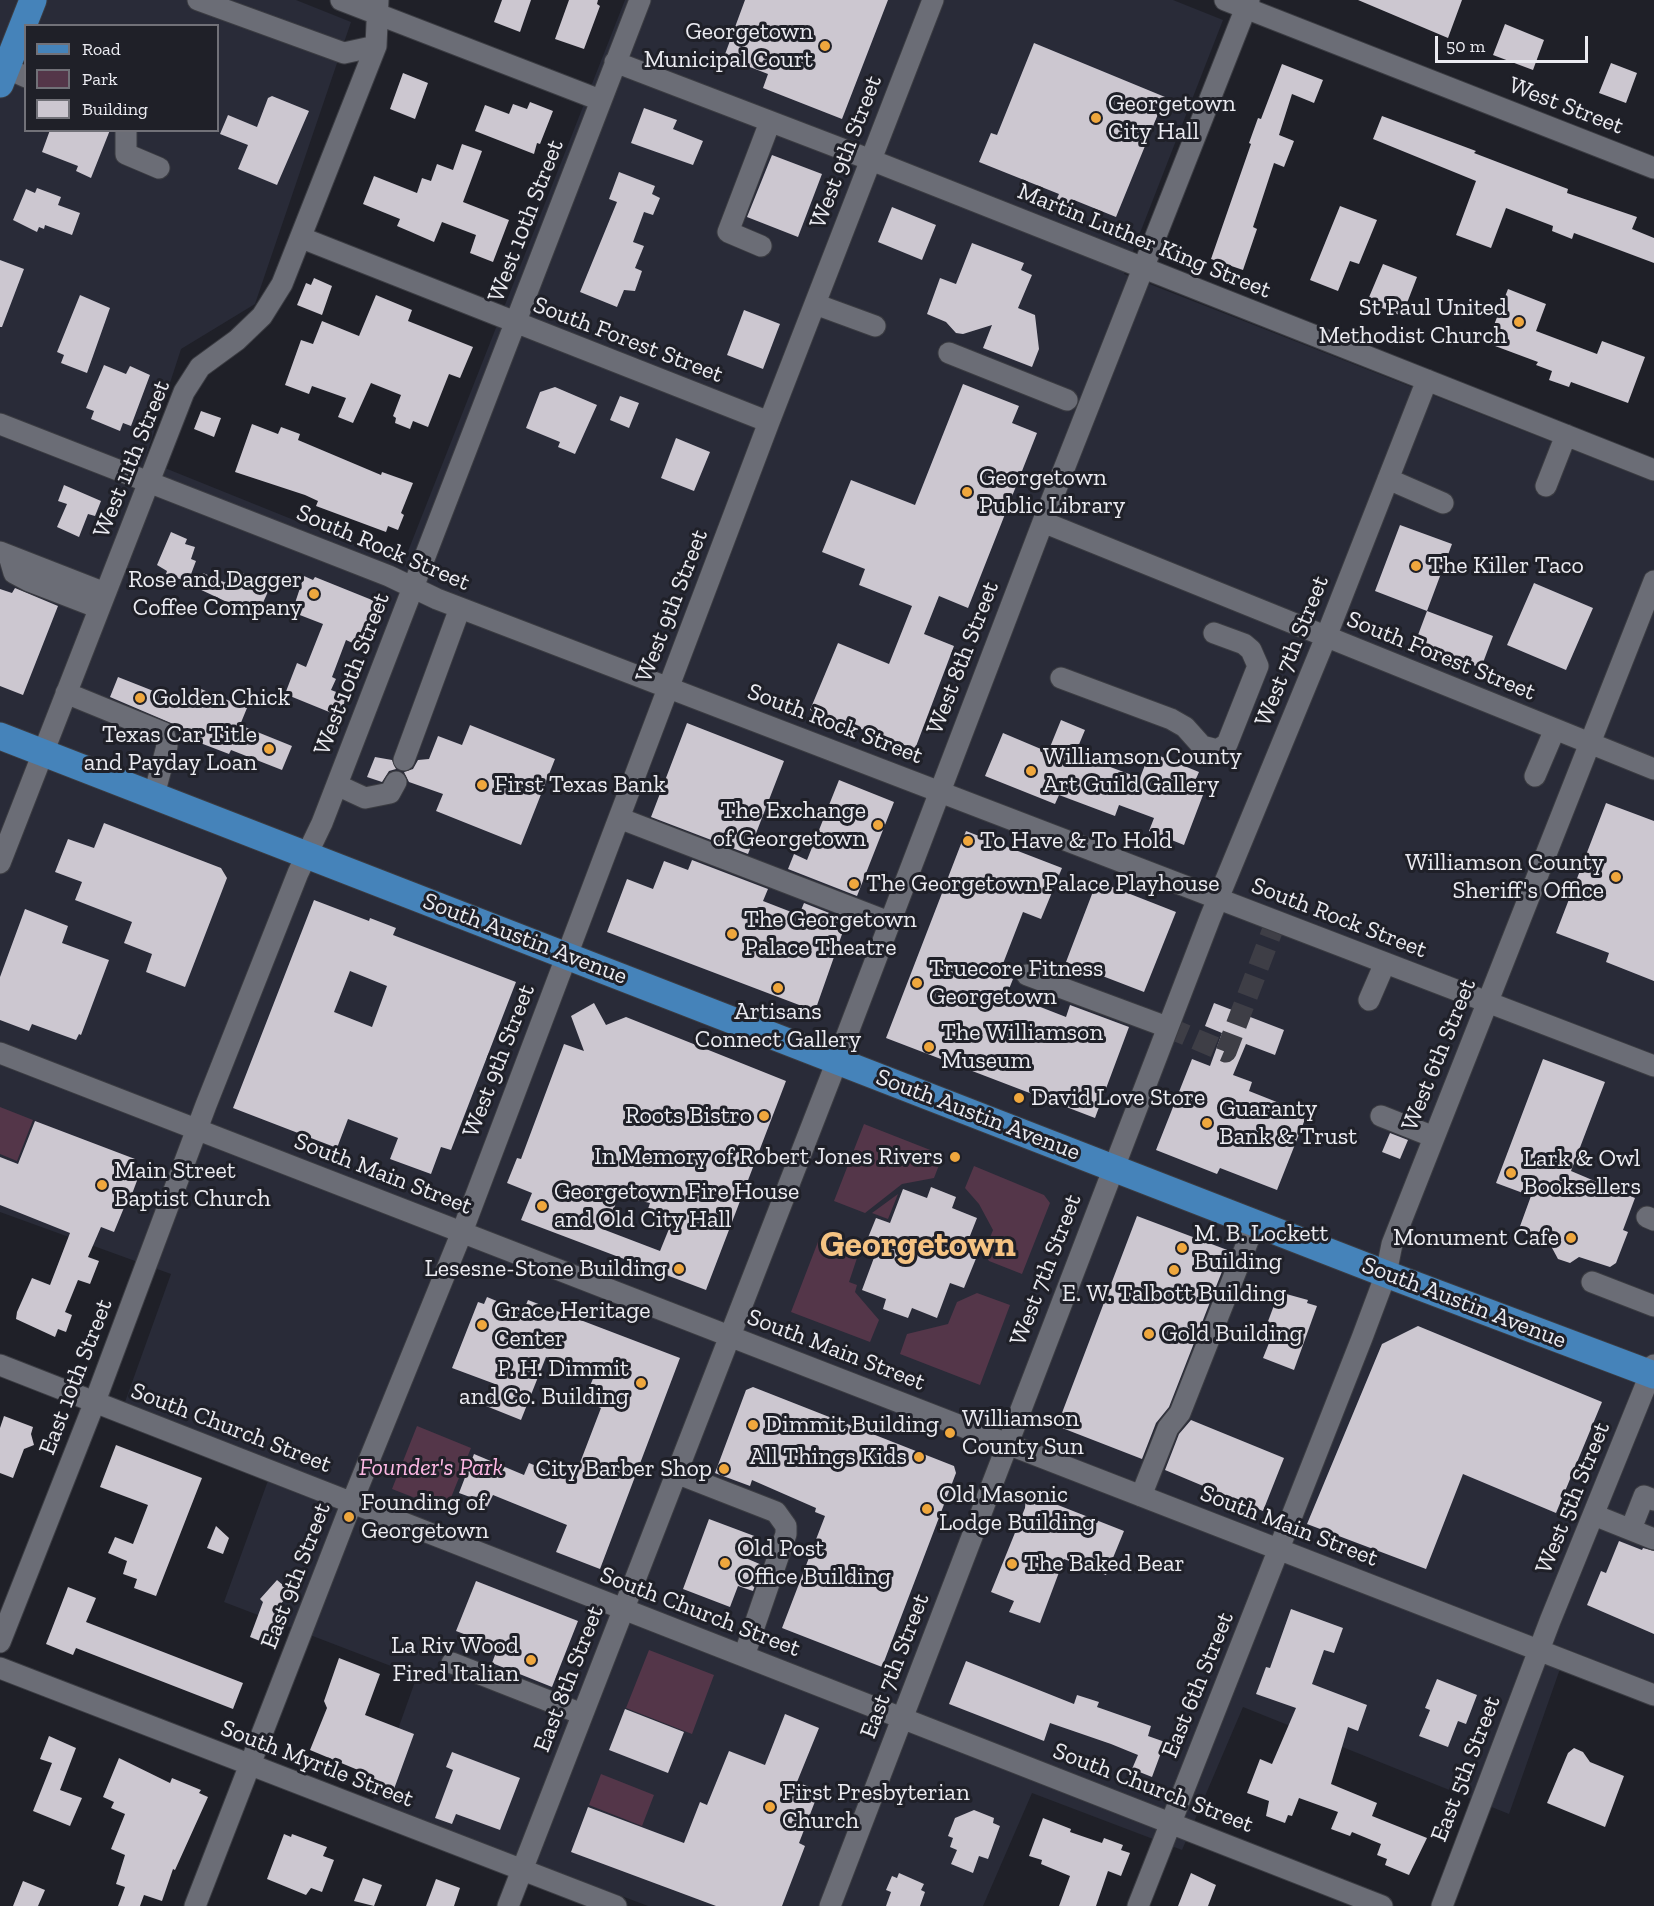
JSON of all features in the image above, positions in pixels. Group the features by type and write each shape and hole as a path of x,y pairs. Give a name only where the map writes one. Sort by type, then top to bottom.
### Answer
{"main road":[{"path":"26,24 33,0"},
{"path":"11,76 24,31"},
{"name":"South Austin Avenue","path":"0,736 1386,1274 1653,1371"}],"street":[{"path":"198,0 344,53 376,46"},
{"path":"341,0 377,7 600,100"},
{"name":"West 10th Street","path":"197,1129 306,854 337,785 640,0"},
{"name":"West 9th Street","path":"462,1232 769,422 933,0"},
{"name":"West Street","path":"1225,0 1247,4 1654,168"},
{"name":"West 8th Street","path":"730,1336 1043,522 1247,4"},
{"name":"West 11th Street","path":"0,863 184,392 200,367 237,340 262,316 282,284 376,46 377,7"},
{"name":"Martin Luther King Street","path":"615,62 870,160 1654,470"},
{"path":"761,246 728,232 770,122"},
{"path":"126,132 126,154 159,168"},
{"name":"South Forest Street","path":"302,238 769,422"},
{"path":"815,304 875,326"},
{"path":"950,353 1067,400"},
{"name":"West 7th Street","path":"1007,1444 1217,899 1326,637 1427,380"},
{"name":"South Rock Street","path":"0,423 413,586 459,608 669,686 1654,1066"},
{"path":"1546,486 1566,435"},
{"path":"1388,479 1443,503"},
{"name":"South Forest Street","path":"1043,522 1654,769"},
{"path":"5,554 102,601"},
{"name":"West 6th Street","path":"1280,1550 1386,1274 1392,1244 1652,594"},
{"path":"404,760 459,608"},
{"path":"1061,678 1171,719 1185,727 1202,746 1218,750 1227,744 1258,666 1251,650 1235,640 1214,633"},
{"path":"66,693 164,733 166,746 154,795"},
{"path":"1535,776 1555,729"},
{"path":"337,785 365,798 390,793 396,782"},
{"path":"619,818 889,922"},
{"path":"1369,1000 1385,963"},
{"path":"1027,975 1167,1027"},
{"name":"South Main Street","path":"0,1053 1654,1695"},
{"path":"1381,1116 1434,1137"},
{"name":"East 10th Street","path":"0,1642 94,1404 197,1129"},
{"path":"1141,1496 1168,1428 1180,1413 1256,1223"},
{"name":"East 9th Street","path":"195,1906 352,1502 462,1232"},
{"path":"1592,1282 1654,1306"},
{"name":"East 8th Street","path":"508,1906 730,1336"},
{"name":"South Church Street","path":"0,1365 94,1404 352,1502 1382,1906"},
{"name":"West 5th Street","path":"1539,1651 1653,1371"},
{"name":"East 7th Street","path":"830,1906 1007,1444"},
{"path":"676,1473 776,1512 786,1526 786,1534 744,1656"},
{"path":"1631,1529 1644,1496 1654,1500"},
{"path":"1593,1515 1654,1539"},
{"name":"East 6th Street","path":"1138,1906 1280,1550"},
{"name":"East 5th Street","path":"1442,1906 1539,1651"},
{"path":"452,1663 582,1714"},
{"name":"South Myrtle Street","path":"0,1668 616,1906"}],"shaded area":[{"path":"0,0 296,0 351,22 255,304 181,349 145,460 403,564 625,0 1173,0 1223,20 1124,274 1654,482 1654,1685 1567,1649 1509,1814 1243,1707 1182,1850 1032,1793 983,1906 648,1906 372,1802 417,1676 224,1602 274,1464 125,1402 171,1274 0,1212"}],"green space":[{"path":"0,1107 33,1120 17,1161 0,1154"},
{"path":"864,1124 943,1155 934,1178 902,1184 865,1213 834,1201"},
{"path":"974,1166 1044,1195 1050,1203 1022,1274 989,1261 984,1253 993,1230 979,1204 965,1188"},
{"path":"898,1194 888,1219 872,1213"},
{"path":"821,1234 854,1248 857,1258 849,1282 857,1285 855,1292 879,1320 870,1342 791,1312"},
{"path":"977,1293 1010,1305 980,1385 900,1354 907,1334 948,1324 957,1302"},
{"name":"Founder's Park","path":"417,1426 471,1448 446,1510 392,1489"},
{"path":"649,1650 714,1675 692,1734 626,1708"},
{"path":"601,1774 654,1795 642,1826 589,1805"}],"building":[{"path":"502,0 531,0 520,32 494,22"},
{"path":"569,0 598,0 597,4 600,6 584,49 555,39"},
{"name":"Georgetown Municipal Court","path":"745,0 888,0 842,119 763,88 768,74 724,57"},
{"path":"1358,0 1462,0 1448,38"},
{"path":"1505,24 1544,40 1533,70 1493,55"},
{"name":"Georgetown City Hall","path":"1034,43 1165,97 1116,217 1074,200 1068,213 1053,207 1059,194 979,162 991,133 997,135"},
{"path":"1611,63 1637,73 1626,103 1599,93"},
{"path":"1282,64 1323,80 1314,103 1292,94 1279,135 1294,141 1284,167 1274,163 1253,227 1257,229 1243,270 1211,259 1258,118 1261,119"},
{"path":"403,73 428,83 415,119 390,109"},
{"path":"272,96 309,111 277,185 238,169 248,145 220,134 228,115 257,127 268,98"},
{"path":"530,102 553,111 534,154 475,131 485,105 509,114 513,104 527,109"},
{"path":"644,108 677,120 673,129 703,141 693,165 631,143"},
{"path":"1382,116 1568,189 1567,193 1637,217 1632,229 1654,238 1654,263 1574,233 1572,239 1552,231 1553,226 1506,208 1491,248 1456,235 1476,181 1373,139"},
{"path":"49,132 109,132 91,178 76,171 78,166 42,152"},
{"path":"462,144 482,151 463,202 509,220 493,262 470,253 476,235 442,222 434,242 397,226 400,219 363,204 374,176 417,193 422,178 431,181 437,164 453,170"},
{"path":"772,155 822,174 798,237 747,217"},
{"path":"619,172 655,186 652,194 660,198 653,215 644,212 633,242 644,246 635,268 642,271 635,291 624,290 617,307 580,292 617,202 609,199"},
{"path":"37,188 61,197 58,205 80,213 72,235 45,225 44,229 39,227 37,232 13,220 26,189 35,193"},
{"path":"1340,206 1377,220 1359,264 1350,261 1338,291 1310,280"},
{"path":"892,207 936,225 922,260 878,242"},
{"path":"972,243 1024,263 1021,270 1032,275 1018,308 1035,315 1039,349 1032,367 983,348 992,325 963,334 956,333 946,322 927,314 940,278 956,284"},
{"path":"0,260 24,269 2,327 0,327"},
{"path":"1383,264 1417,277 1402,316 1367,302"},
{"path":"314,278 332,286 322,315 297,305 306,283 311,285"},
{"path":"1508,289 1546,304 1536,331 1597,354 1602,341 1645,357 1628,403 1571,382 1569,387 1549,380 1552,371 1536,365 1538,362 1487,343"},
{"path":"80,295 110,308 87,373 61,363 64,355 57,352"},
{"path":"376,295 412,310 408,321 473,347 460,378 449,374 428,427 413,421 410,429 395,423 396,418 393,416 401,395 371,383 353,423 338,417 346,398 312,386 309,394 285,385 301,340 313,344 322,321 359,336"},
{"path":"744,310 780,324 763,369 727,355"},
{"path":"104,365 126,374 130,366 150,375 131,426 123,423 120,431 91,419 94,411 86,408"},
{"name":"Georgetown Public Library","path":"963,384 1019,406 1012,423 1037,433 968,608 939,596 924,634 954,646 915,749 810,710 838,643 889,664 912,606 859,585 865,569 822,552 851,480 915,505"},
{"path":"555,387 597,405 575,454 558,447 560,442 526,428 540,392"},
{"path":"620,396 639,403 629,428 610,420"},
{"path":"201,411 221,418 214,437 194,429"},
{"path":"252,424 278,434 281,427 300,434 298,440 381,475 382,472 413,483 401,513 404,515 398,530 388,526 386,532 316,506 318,501 305,495 235,472"},
{"path":"676,438 710,452 694,491 661,478"},
{"path":"64,485 101,501 95,516 88,514 79,537 57,527 67,504 58,501"},
{"path":"1400,525 1452,544 1427,611 1375,591"},
{"path":"171,532 187,539 185,544 195,547 191,559 196,561 188,582 166,574 167,571 157,565"},
{"path":"237,571 271,585 257,616 197,588 203,573 231,585"},
{"path":"304,576 313,580 315,577 377,602 359,646 346,640 332,677 336,679 331,690 347,696 339,716 285,694 297,663 306,667 323,624 292,612"},
{"path":"1534,583 1593,608 1566,670 1507,645"},
{"path":"15,588 58,606 23,695 0,686 0,589 12,593"},
{"path":"1427,611 1493,636 1481,668 1415,643"},
{"path":"118,677 194,707 201,689 247,708 240,725 292,746 282,770 231,750 229,754 182,736 185,729 110,697"},
{"path":"1061,720 1085,730 1075,754 1140,778 1150,752 1199,772 1191,790 1203,795 1184,845 1149,831 1154,818 1119,805 1115,816 1059,795 1055,804 985,776 1003,733 1048,752"},
{"path":"687,723 784,761 748,854 651,817"},
{"name":"First Texas Bank","path":"470,725 555,759 521,845 436,811 443,794 409,782 404,772 413,769 418,760 429,759 438,736 462,745"},
{"path":"375,757 392,760 396,769 389,771 382,782 367,777"},
{"path":"839,780 894,802 857,896 788,869 794,854 807,860"},
{"name":"Williamson County Sheriff's Office","path":"1606,803 1654,821 1654,981 1606,962 1609,953 1556,933"},
{"path":"104,823 221,868 227,878 185,987 146,972 152,954 124,943 132,922 75,900 82,882 55,872 68,839 94,848"},
{"path":"966,831 1062,868 1041,919 1023,912 999,974 1013,979 1007,994 1066,1017 1070,1005 1129,1027 1095,1118 886,1038"},
{"path":"692,860 768,889 763,901 799,915 804,903 847,920 815,1011 607,932 627,879 653,889 664,861 688,870"},
{"path":"1097,881 1176,912 1144,992 1066,962"},
{"path":"314,900 369,921 370,918 396,928 393,935 516,982 451,1150 441,1147 431,1174 390,1159 398,1138 348,1119 337,1148 233,1108","holes":["350,971 387,986 372,1027 334,1012"]},
{"path":"25,909 68,926 62,943 109,960 81,1035 79,1034 76,1040 32,1024 29,1031 0,1020 0,977"},
{"path":"594,1003 606,1025 626,1017 786,1081 706,1290 521,1220 532,1193 507,1183 517,1158 521,1159 564,1044 584,1051 571,1016","holes":["619,1196 650,1203 648,1209 673,1219 660,1251 605,1230"]},
{"path":"1214,1003 1284,1030 1275,1055 1246,1044 1233,1075 1252,1082 1249,1091 1307,1114 1277,1190 1220,1168 1217,1174 1156,1150 1192,1059 1210,1066 1222,1033 1205,1026"},
{"path":"1543,1059 1605,1082 1571,1171 1635,1198 1623,1230 1628,1232 1616,1263 1610,1267 1579,1257 1570,1263 1558,1259 1551,1246 1525,1235 1519,1229 1531,1196 1496,1183"},
{"path":"35,1121 135,1159 128,1175 138,1178 114,1232 101,1227 88,1257 99,1261 90,1284 78,1280 65,1312 72,1315 66,1332 58,1329 55,1337 16,1319 17,1312 32,1278 50,1285 70,1233 0,1205 0,1157 18,1164"},
{"path":"1390,1133 1408,1140 1400,1159 1382,1152"},
{"path":"931,1187 956,1197 952,1208 977,1218 964,1251 977,1256 964,1288 950,1283 937,1318 912,1308 908,1318 883,1309 886,1299 862,1290 875,1255 863,1250 876,1218 890,1223 903,1189 927,1198"},
{"path":"1137,1216 1230,1251 1169,1407 1156,1423 1142,1459 1057,1426"},
{"path":"1279,1292 1308,1300 1307,1303 1317,1306 1294,1370 1263,1358 1269,1343 1261,1340"},
{"path":"487,1297 523,1312 528,1300 680,1358 600,1569 556,1552 567,1525 493,1495 485,1511 467,1504 470,1497 459,1493 474,1454 524,1475 529,1463 573,1481 601,1408 584,1401 594,1376 546,1357 521,1420 486,1406 495,1384 452,1368 478,1302 484,1304"},
{"path":"1418,1326 1602,1402 1556,1513 1463,1474 1426,1569 1307,1524 1382,1344"},
{"path":"753,1387 954,1466 956,1473 882,1667 782,1628 825,1516 815,1512 816,1508 752,1480 750,1486 715,1473 746,1390"},
{"path":"4,1416 33,1427 31,1434 34,1445 24,1449 13,1478 0,1473 0,1428"},
{"path":"1191,1420 1284,1458 1263,1511 1165,1470 1179,1434"},
{"path":"116,1445 202,1478 156,1596 134,1588 137,1579 123,1574 127,1561 108,1553 115,1537 133,1544 148,1505 100,1487"},
{"path":"1035,1493 1040,1498 1124,1531 1106,1575 1064,1559 1040,1623 1009,1612 1014,1601 991,1592 1025,1508 1026,1496"},
{"name":"Old Post Office Building","path":"709,1519 757,1537 748,1559 762,1565 753,1591 738,1586 730,1607 683,1589"},
{"path":"216,1526 229,1538 223,1554 207,1548"},
{"path":"1619,1541 1642,1550 1643,1548 1654,1551 1654,1634 1587,1605 1601,1571 1606,1573"},
{"path":"277,1580 291,1592 273,1613 282,1616 275,1635 269,1632 265,1643 250,1637 263,1602 260,1599"},
{"path":"476,1581 578,1621 552,1687 492,1663 498,1647 456,1631"},
{"path":"68,1587 96,1598 86,1622 243,1683 233,1709 76,1648 73,1655 46,1644"},
{"path":"1291,1609 1343,1628 1334,1653 1324,1650 1312,1684 1367,1705 1358,1731 1348,1727 1331,1784 1377,1803 1372,1816 1427,1838 1409,1875 1385,1865 1387,1859 1377,1855 1381,1844 1352,1832 1350,1836 1331,1829 1338,1812 1299,1798 1292,1816 1288,1815 1285,1823 1266,1816 1269,1801 1247,1793 1260,1759 1272,1764 1296,1708 1256,1694 1266,1667 1270,1668"},
{"path":"339,1658 380,1674 365,1715 414,1734 394,1789 356,1775 358,1770 310,1750 327,1708 324,1701"},
{"path":"966,1661 1074,1704 1077,1695 1099,1702 1097,1707 1151,1726 1148,1736 1165,1742 1152,1777 1132,1769 1138,1755 1111,1744 1050,1723 1044,1741 949,1704"},
{"path":"1437,1679 1477,1695 1466,1724 1458,1721 1448,1747 1419,1736 1430,1710 1425,1708"},
{"path":"625,1709 684,1732 668,1773 609,1750"},
{"name":"First Presbyterian Church","path":"785,1714 819,1728 797,1782 819,1791 799,1843 805,1846 782,1906 716,1906 571,1852 588,1807 684,1843 700,1802 707,1805 729,1751 765,1765"},
{"path":"49,1736 76,1748 60,1790 82,1798 70,1826 33,1811 52,1763 40,1759"},
{"path":"1574,1748 1583,1752 1590,1762 1624,1776 1605,1827 1547,1803 1568,1753"},
{"path":"452,1752 520,1778 500,1830 456,1814 452,1824 435,1818 453,1770 446,1767"},
{"path":"119,1758 170,1783 172,1778 201,1790 199,1793 208,1797 175,1870 173,1869 162,1901 144,1895 140,1906 118,1906 125,1887 116,1884 125,1855 111,1849 125,1814 111,1808 114,1802 103,1797"},
{"path":"974,1810 994,1818 993,1823 1000,1826 988,1859 979,1856 973,1873 951,1864 957,1850 950,1847 953,1838 948,1836 955,1818"},
{"path":"1043,1818 1071,1829 1070,1832 1102,1843 1104,1838 1123,1845 1121,1850 1130,1853 1121,1876 1108,1871 1096,1906 1059,1906 1070,1876 1041,1864 1042,1860 1029,1856"},
{"path":"284,1834 291,1837 292,1834 327,1847 323,1856 334,1860 322,1892 311,1888 306,1895 267,1879"},
{"path":"899,1873 924,1884 921,1890 925,1892 920,1906 886,1906 891,1892 886,1890 892,1876 897,1878"},
{"path":"1191,1873 1216,1885 1208,1906 1178,1906"},
{"path":"363,1878 382,1885 374,1906 354,1901"},
{"path":"436,1879 460,1888 454,1906 426,1906"},
{"path":"23,1881 45,1890 38,1906 13,1906"}],"tunnel":[{"path":"1167,1027 1226,1052 1276,921"}],"place":[{"name":"Georgetown Municipal Court","path":"825,46"},
{"name":"Georgetown City Hall","path":"1096,118"},
{"name":"St Paul United Methodist Church","path":"1519,322"},
{"name":"Georgetown Public Library","path":"967,492"},
{"name":"The Killer Taco","path":"1416,566"},
{"name":"Rose and Dagger Coffee Company","path":"314,594"},
{"name":"Golden Chick","path":"140,698"},
{"name":"Texas Car Title and Payday Loan","path":"269,749"},
{"name":"Williamson County Art Guild Gallery","path":"1031,771"},
{"name":"First Texas Bank","path":"482,785"},
{"name":"The Exchange of Georgetown","path":"878,825"},
{"name":"To Have & To Hold","path":"968,841"},
{"name":"Williamson County Sheriff's Office","path":"1616,877"},
{"name":"The Georgetown Palace Playhouse","path":"854,884"},
{"name":"The Georgetown Palace Theatre","path":"732,934"},
{"name":"Truecore Fitness Georgetown","path":"917,983"},
{"name":"Artisans Connect Gallery","path":"778,988"},
{"name":"The Williamson Museum","path":"929,1047"},
{"name":"David Love Store","path":"1019,1098"},
{"name":"Roots Bistro","path":"764,1116"},
{"name":"Guaranty Bank & Trust","path":"1207,1123"},
{"name":"In Memory of Robert Jones Rivers","path":"955,1157"},
{"name":"Lark & Owl Booksellers","path":"1511,1173"},
{"name":"Main Street Baptist Church","path":"102,1185"},
{"name":"Georgetown Fire House and Old City Hall","path":"542,1206"},
{"name":"Monument Cafe","path":"1571,1238"},
{"name":"M. B. Lockett Building","path":"1182,1248"},
{"name":"Lesesne-Stone Building","path":"679,1269"},
{"name":"E. W. Talbott Building","path":"1174,1270"},
{"name":"Grace Heritage Center","path":"482,1325"},
{"name":"Gold Building","path":"1149,1334"},
{"name":"P. H. Dimmit and Co. Building","path":"641,1383"},
{"name":"Dimmit Building","path":"753,1425"},
{"name":"Williamson County Sun","path":"950,1433"},
{"name":"All Things Kids","path":"919,1457"},
{"name":"City Barber Shop","path":"724,1469"},
{"name":"Old Masonic Lodge Building","path":"927,1509"},
{"name":"Founding of Georgetown","path":"349,1517"},
{"name":"Old Post Office Building","path":"725,1563"},
{"name":"The Baked Bear","path":"1012,1564"},
{"name":"La Riv Wood Fired Italian","path":"531,1660"},
{"name":"First Presbyterian Church","path":"770,1807"}],"district":[{"name":"Georgetown","path":"918,1246"}]}
